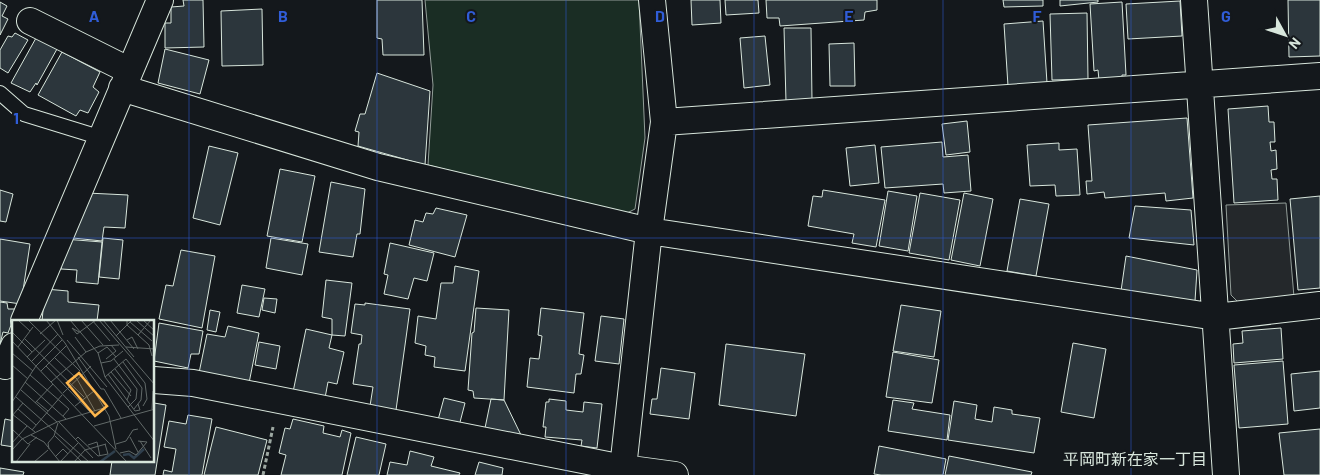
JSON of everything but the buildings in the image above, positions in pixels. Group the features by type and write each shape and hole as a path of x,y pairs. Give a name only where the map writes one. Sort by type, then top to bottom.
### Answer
{"street":[{"path":"24,320 160,0"},
{"path":"623,468 664,122 652,0"},
{"path":"1194,0 1226,475"},
{"path":"30,21 126,80 378,167 650,231 1216,316 1320,305"},
{"path":"664,122 1320,76"},
{"path":"155,380 193,383 623,468 675,475"}],"lane":[{"path":"0,93 24,114 102,138"}],"path":[{"path":"263,475 279,400"}],"green space":[{"path":"425,0 639,0 645,138 635,209 623,215 428,165 433,85"}],"shaded area":[{"path":"1286,203 1294,297 1241,305 1231,295 1226,205"}],"district":[{"name":"平岡町新在家一丁目","path":"1135,458"}]}
